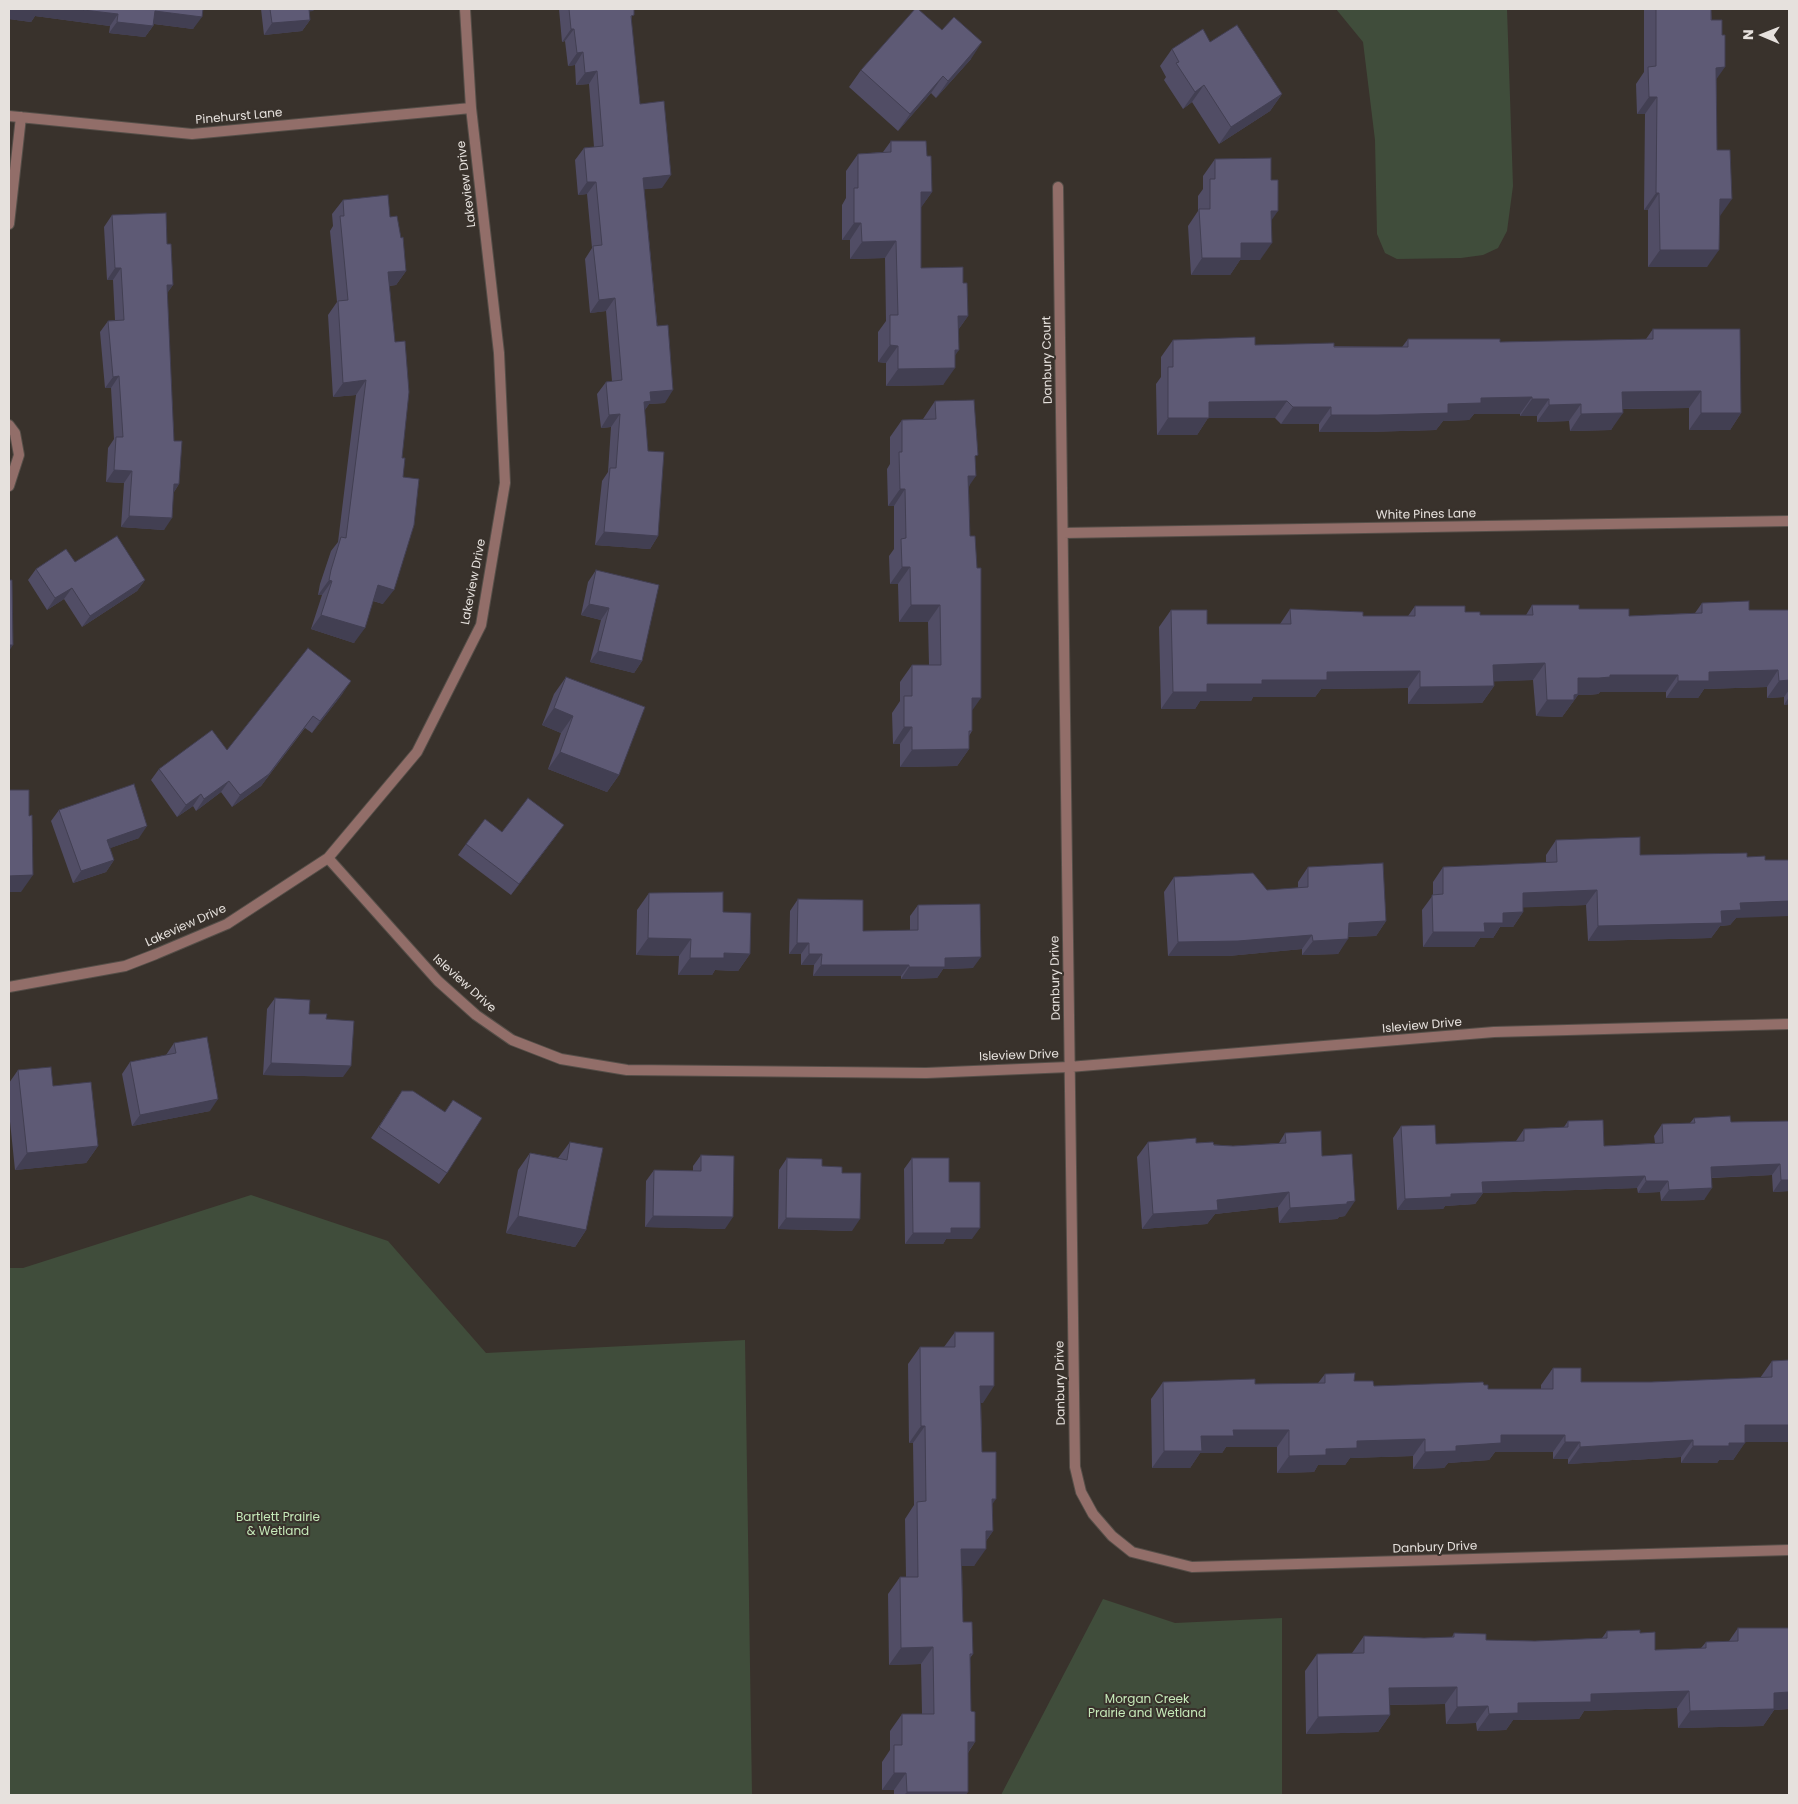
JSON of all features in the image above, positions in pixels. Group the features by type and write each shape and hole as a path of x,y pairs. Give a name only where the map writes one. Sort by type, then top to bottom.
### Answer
{"street":[{"name":"Lakeview Drive","path":"9,988 125,966 156,954 227,924 328,858 417,752 481,625 505,483 499,353 471,108 466,9"},
{"name":"Pinehurst Lane","path":"9,116 192,134 471,108"},
{"path":"9,224 21,117"},
{"name":"Danbury Court","path":"1058,187 1064,533"},
{"path":"9,425 15,432 19,455 9,486"},
{"name":"White Pines Lane","path":"1064,533 1789,521"},
{"name":"Danbury Drive","path":"1064,533 1075,1467 1081,1492 1093,1514 1112,1536 1132,1552 1192,1568 1789,1550"},
{"name":"Isleview Drive","path":"328,858 438,981 476,1015 512,1040 560,1059 627,1070 926,1073 1069,1067 1494,1032 1789,1024"}],"green space":[{"path":"1336,9 1507,9 1513,186 1507,231 1498,248 1483,255 1461,258 1397,259 1385,253 1377,234 1375,140 1363,42"},
{"name":"Bartlett Prairie & Wetland","path":"251,1195 388,1241 486,1353 745,1340 752,1795 9,1795 9,1268 23,1268"},
{"name":"Morgan Creek Prairie and Wetland","path":"1103,1599 1175,1623 1282,1618 1282,1795 1001,1795"}],"building":[{"path":"75,9 203,9 202,17 155,11 153,26 117,22 118,14"},
{"path":"270,9 309,9 310,20 272,23"},
{"path":"569,9 634,9 634,15 631,16 640,104 664,101 671,175 643,178 657,326 668,325 673,390 650,392 651,401 644,402 648,451 664,452 658,536 604,532 610,468 616,468 620,414 609,415 606,382 622,380 615,298 599,300 593,246 602,245 596,182 587,182 584,148 603,146 597,71 585,73 583,52 577,53 574,29 571,29"},
{"path":"915,9 918,9 942,30 954,17 982,42 948,81 943,76 910,114 861,70"},
{"path":"1656,9 1711,9 1711,20 1722,20 1722,35 1725,35 1725,67 1716,68 1717,150 1730,150 1732,199 1720,199 1719,250 1660,250 1659,193 1656,193 1657,97 1649,97 1648,67 1656,66"},
{"path":"1237,25 1282,94 1231,127 1204,85 1195,92 1176,63 1179,62 1172,49 1203,29 1210,42"},
{"path":"891,141 926,141 927,156 931,156 932,192 921,192 921,268 963,267 963,283 967,283 968,316 958,316 959,350 955,350 955,368 898,369 898,346 890,345 890,315 898,315 896,241 862,242 861,223 854,223 854,188 858,188 858,154 891,152"},
{"path":"1271,158 1271,180 1278,180 1278,211 1271,211 1272,243 1241,243 1241,258 1202,258 1199,209 1210,209 1210,179 1215,179 1215,159"},
{"path":"388,195 390,217 397,216 401,238 403,237 406,271 388,272 395,342 405,341 409,392 402,458 405,458 403,477 419,479 414,525 394,590 378,585 365,628 321,615 332,581 329,580 331,570 341,537 346,538 366,380 343,383 338,301 348,300 340,216 344,216 343,200"},
{"path":"166,213 167,244 171,244 173,285 167,285 174,441 182,441 179,484 174,484 172,518 129,516 132,471 114,470 116,437 123,437 119,376 113,377 108,321 124,320 121,268 115,268 112,215"},
{"path":"1653,329 1740,329 1741,413 1701,413 1701,391 1622,392 1623,413 1581,414 1581,404 1549,405 1549,399 1532,399 1532,397 1481,398 1481,403 1448,404 1448,413 1378,415 1331,415 1331,407 1293,407 1287,401 1209,402 1209,418 1168,418 1168,367 1173,367 1173,340 1255,337 1255,345 1334,343 1334,347 1408,347 1408,339 1500,339 1500,342 1653,339"},
{"path":"974,400 978,455 975,456 976,476 968,476 970,536 975,536 977,568 981,568 981,698 972,698 972,731 969,731 969,749 912,750 912,727 904,727 904,696 912,696 912,665 941,665 940,605 911,605 910,567 902,567 901,539 906,538 905,489 900,489 899,452 902,452 902,420 936,419 935,401"},
{"path":"117,536 145,580 90,616 72,588 55,598 36,569 66,549 75,562"},
{"path":"596,570 659,585 642,661 598,651 609,608 589,604"},
{"path":"9,580 12,580 13,645 9,645"},
{"path":"1749,601 1749,610 1789,610 1789,680 1779,681 1778,670 1709,672 1709,681 1678,681 1678,675 1610,675 1610,677 1578,678 1578,694 1574,695 1574,700 1547,700 1545,663 1493,665 1494,686 1420,687 1420,671 1327,672 1327,680 1262,680 1262,684 1207,684 1207,692 1173,692 1171,610 1207,610 1207,624 1291,624 1290,609 1363,612 1363,616 1415,616 1415,606 1465,606 1465,612 1480,612 1480,615 1533,615 1532,605 1579,605 1579,609 1629,609 1629,616 1702,613 1702,603"},
{"path":"308,648 351,681 320,721 313,716 269,774 240,795 229,781 204,799 201,794 186,805 159,769 212,730 227,750"},
{"path":"566,677 645,707 619,775 560,752 573,716 554,708"},
{"path":"134,784 147,826 107,840 114,860 81,871 59,810"},
{"path":"9,790 29,790 29,816 32,815 33,875 9,876"},
{"path":"528,798 564,825 519,884 466,844 485,819 502,832"},
{"path":"1640,837 1640,855 1747,853 1747,857 1765,856 1765,860 1789,860 1789,901 1740,903 1741,910 1721,911 1722,923 1598,926 1597,890 1523,893 1523,912 1503,913 1503,923 1484,923 1485,932 1433,932 1432,895 1443,894 1443,867 1557,862 1556,840"},
{"path":"1383,863 1386,921 1349,923 1348,939 1313,941 1312,935 1238,941 1178,942 1174,877 1253,873 1267,890 1308,887 1308,867"},
{"path":"723,892 723,912 751,913 750,954 724,953 724,958 690,958 691,939 648,938 649,893"},
{"path":"798,899 863,900 863,931 918,930 918,905 980,904 981,957 945,958 945,967 821,965 822,954 809,954 809,943 797,943"},
{"path":"275,998 310,1000 309,1014 327,1014 326,1019 354,1021 351,1066 271,1063"},
{"path":"207,1037 218,1099 140,1115 130,1062 176,1053 174,1043"},
{"path":"51,1067 53,1086 91,1082 98,1146 27,1153 18,1070"},
{"path":"402,1091 413,1091 445,1112 453,1100 482,1118 447,1173 379,1127"},
{"path":"1730,1116 1731,1122 1789,1121 1789,1180 1781,1180 1780,1164 1711,1167 1712,1188 1669,1190 1668,1181 1646,1181 1645,1176 1482,1182 1483,1193 1451,1194 1451,1197 1405,1199 1401,1126 1435,1125 1436,1144 1524,1141 1524,1129 1568,1127 1568,1121 1603,1120 1604,1146 1663,1143 1662,1124 1695,1123 1694,1118"},
{"path":"1321,1131 1322,1156 1352,1154 1355,1201 1347,1202 1347,1204 1290,1208 1289,1192 1217,1200 1218,1210 1153,1214 1148,1142 1196,1138 1196,1143 1213,1142 1214,1145 1233,1146 1286,1143 1285,1133"},
{"path":"570,1142 603,1148 586,1230 518,1216 530,1153 567,1160"},
{"path":"701,1155 734,1156 733,1217 653,1216 654,1170 701,1171"},
{"path":"787,1158 822,1159 822,1166 842,1167 842,1173 861,1173 860,1219 786,1218"},
{"path":"912,1158 949,1158 949,1182 980,1182 980,1228 951,1228 951,1233 913,1233"},
{"path":"955,1332 994,1332 994,1386 980,1386 982,1452 996,1452 996,1499 992,1499 993,1531 986,1531 986,1549 961,1549 963,1622 972,1622 973,1654 970,1654 971,1711 975,1712 975,1742 968,1742 968,1792 907,1792 906,1773 894,1773 894,1745 902,1745 902,1714 934,1714 933,1647 901,1648 900,1577 918,1577 917,1502 926,1501 925,1426 921,1426 920,1347 955,1347"},
{"path":"1789,1360 1789,1425 1745,1425 1745,1443 1729,1443 1729,1446 1693,1446 1693,1440 1580,1447 1580,1442 1565,1442 1565,1435 1501,1435 1501,1443 1456,1446 1456,1451 1425,1452 1425,1439 1357,1441 1357,1448 1326,1449 1326,1455 1289,1456 1289,1430 1233,1430 1234,1436 1201,1436 1202,1451 1164,1451 1163,1382 1255,1379 1255,1384 1325,1383 1325,1374 1355,1373 1354,1381 1373,1381 1374,1386 1483,1382 1484,1385 1488,1385 1488,1389 1553,1389 1553,1368 1581,1368 1581,1382 1651,1382 1772,1377 1772,1361"},
{"path":"1738,1628 1789,1628 1789,1692 1774,1693 1774,1709 1690,1711 1689,1691 1591,1694 1591,1702 1518,1703 1518,1713 1489,1714 1488,1706 1457,1707 1457,1687 1389,1688 1390,1715 1318,1717 1317,1654 1364,1653 1364,1636 1454,1637 1454,1633 1486,1634 1486,1640 1535,1641 1607,1638 1607,1631 1640,1630 1640,1633 1655,1632 1655,1650 1706,1648 1706,1642 1738,1641"}]}
